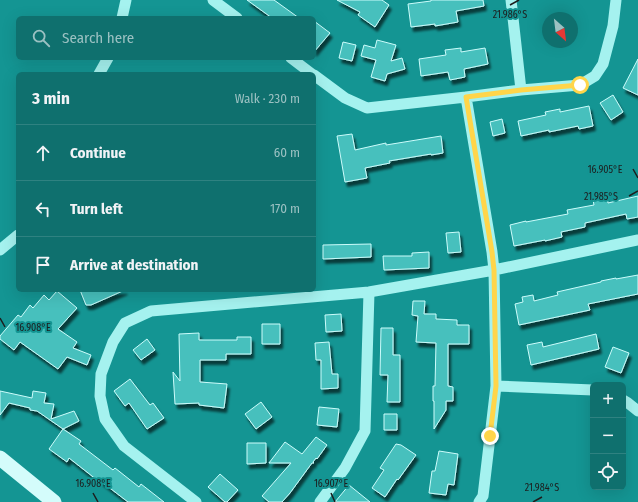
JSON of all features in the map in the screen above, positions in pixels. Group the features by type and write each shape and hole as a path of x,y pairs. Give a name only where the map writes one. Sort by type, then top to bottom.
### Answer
{"street":[{"path":"122,16 126,0"},
{"path":"213,0 234,16"},
{"path":"511,0 521,90"},
{"path":"316,77 345,98 367,108 521,90 580,85 595,76 602,64 613,26 616,0"},
{"path":"100,72 107,60"},
{"path":"294,60 309,72"},
{"path":"466,97 494,270 496,386 483,496 479,502"},
{"path":"0,250 16,237"},
{"path":"196,502 124,446 105,419 100,396 101,374 113,342 125,323 150,311 369,292 494,270 638,240"},
{"path":"322,501 345,468 365,431 369,292"},
{"path":"496,386 590,390"},
{"path":"626,402 638,411"},
{"path":"0,458 54,502"}],"building":[{"path":"247,0 274,0 296,16 269,16"},
{"path":"337,0 382,0 389,5 375,27 358,15 360,12"},
{"path":"431,0 483,0 484,6 456,11 458,22 435,26 435,24 411,27 408,4"},
{"path":"316,22 330,33 316,50"},
{"path":"377,40 396,45 391,61 402,58 405,69 387,74 385,81 371,77 376,60 361,56 364,45 375,48"},
{"path":"343,42 356,45 352,61 339,58"},
{"path":"461,48 461,52 485,48 488,64 464,69 465,77 450,80 448,72 421,76 419,59 446,55 445,50"},
{"path":"638,59 638,95 623,88"},
{"path":"613,95 623,112 611,120 600,103"},
{"path":"589,106 593,126 579,129 578,126 549,132 549,130 521,136 518,121 546,115 545,112 560,109 560,112"},
{"path":"502,119 505,133 493,136 490,122"},
{"path":"352,134 355,150 386,143 386,145 441,136 443,153 389,161 390,163 365,168 367,178 345,182 337,136"},
{"path":"638,196 638,217 627,219 626,214 585,223 585,227 561,232 562,237 514,246 510,225 568,214 567,210 594,205 593,200 607,198 608,203"},
{"path":"459,232 461,252 448,253 446,233"},
{"path":"371,244 371,257 323,259 323,245"},
{"path":"429,252 429,268 384,270 383,256 412,256 412,253"},
{"path":"638,275 638,294 588,304 590,310 519,325 515,304 523,302 522,297 533,295 534,301 558,295 557,292 601,281"},
{"path":"56,292 58,292 77,308 58,329 77,342 73,348 91,355 87,365 67,357 58,369 20,342 14,350 0,339 0,336 18,315 21,317 30,305 33,308 44,295 49,300"},
{"path":"81,292 120,292 91,305 86,305"},
{"path":"413,301 425,301 424,314 436,314 436,319 457,320 457,325 469,325 469,344 448,344 448,386 453,387 453,401 446,401 446,410 434,429 433,386 435,386 436,343 416,342 418,316 412,315"},
{"path":"341,314 342,331 326,332 325,315"},
{"path":"262,324 280,324 280,344 262,344"},
{"path":"381,328 393,328 393,355 400,355 400,402 387,402 388,375 380,375"},
{"path":"199,333 199,340 237,340 237,337 251,337 251,354 226,354 226,360 200,360 200,382 227,384 224,408 199,405 199,403 175,404 173,372 180,381 179,334"},
{"path":"596,334 599,349 531,365 527,345 542,342 543,347"},
{"path":"147,339 155,350 141,360 133,350"},
{"path":"329,342 332,374 338,374 338,388 321,389 321,360 316,360 315,343"},
{"path":"613,347 629,353 621,373 605,367"},
{"path":"130,379 150,405 153,403 164,418 147,429 129,403 125,406 114,391"},
{"path":"0,391 32,398 33,391 46,393 44,403 54,404 51,419 74,411 79,421 63,429 37,411 9,403 0,415"},
{"path":"261,402 272,417 256,429 245,414"},
{"path":"319,407 339,409 337,427 317,425"},
{"path":"384,414 397,414 397,430 384,430"},
{"path":"63,429 81,441 79,444 113,470 115,468 139,487 141,484 164,502 128,502 69,458 67,462 49,449"},
{"path":"316,437 327,445 317,459 316,458 313,462 314,463 312,463 282,502 269,502 262,496 291,463 269,463 285,442 302,454"},
{"path":"247,443 266,443 266,463 247,464"},
{"path":"396,444 401,445 416,455 385,497 372,488 384,470 380,468"},
{"path":"439,451 458,454 454,485 448,484 446,495 429,493 432,471 435,471"},
{"path":"220,474 238,490 227,502 225,502 208,487"},
{"path":"349,485 370,502 335,502"}],"route":[{"path":"490,436 496,386 494,270 466,97 521,90 580,85"}]}
